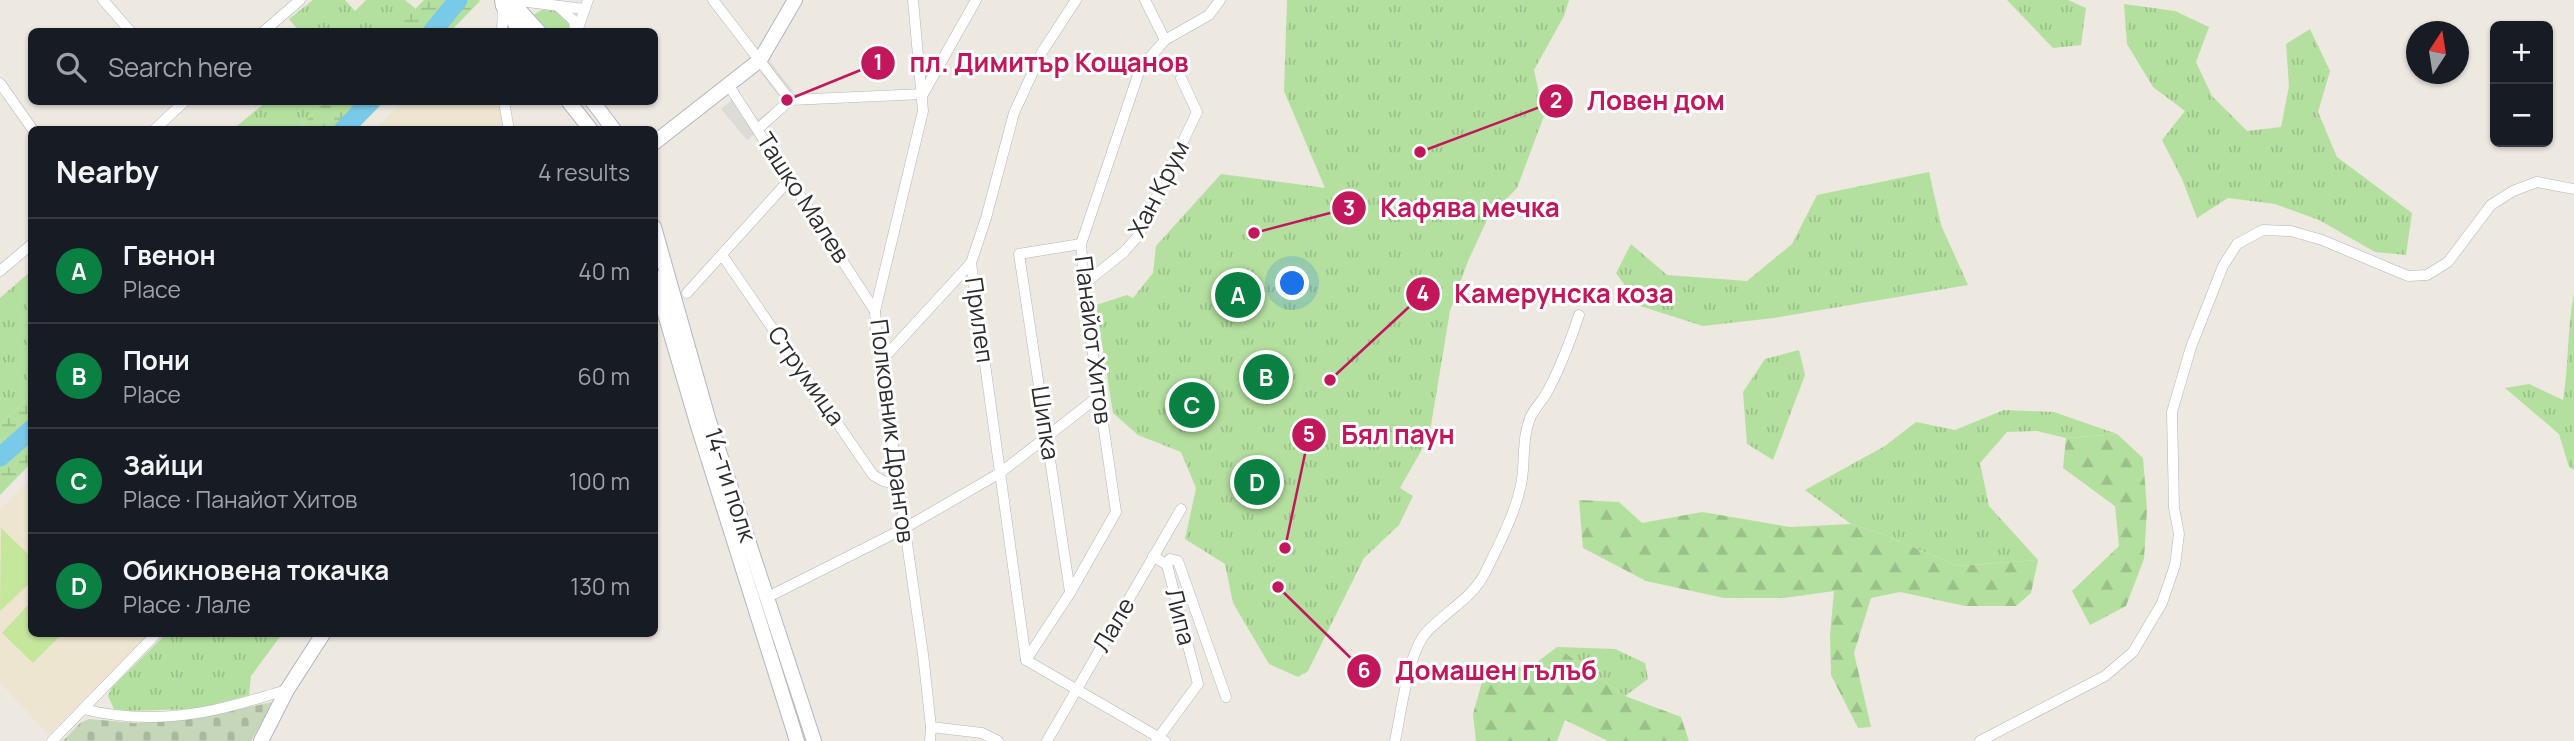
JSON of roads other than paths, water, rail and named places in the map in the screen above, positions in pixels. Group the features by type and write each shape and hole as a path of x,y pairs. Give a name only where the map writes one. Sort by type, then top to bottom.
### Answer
{"street":[{"path":"103,0 128,28"},
{"path":"713,0 790,100"},
{"path":"658,140 760,60 795,0"},
{"name":"Полковник Дрангов","path":"913,0 923,94 919,132 875,311 903,529 923,654 931,727 930,741"},
{"path":"758,129 790,100 923,94 976,0"},
{"name":"Прилеп","path":"1026,660 971,263 1014,113 1042,52 1076,0"},
{"path":"1145,0 1165,40"},
{"name":"Панайот Хитов","path":"1026,660 1070,593 1116,512 1084,284 1081,244 1140,69 1165,40 1209,15 1220,0"},
{"path":"267,28 294,2"},
{"path":"507,2 586,4 577,28"},
{"path":"507,2 519,26 540,7 553,5 574,21 575,28"},
{"path":"503,28 507,2"},
{"name":"Хан Крум","path":"1084,284 1124,252 1138,236 1169,173 1196,112 1181,78"},
{"path":"0,83 30,126"},
{"name":"Ташко Малев","path":"729,86 875,311"},
{"path":"158,126 181,105"},
{"path":"505,105 508,126"},
{"path":"571,105 588,126"},
{"path":"595,105 611,126"},
{"path":"658,150 668,134"},
{"path":"687,293 791,178"},
{"path":"1980,741 2105,676 2133,652 2162,603 2175,565 2179,534 2174,508 2172,412 2191,347 2223,266 2237,244 2263,230 2291,231 2322,240 2408,276 2427,275 2448,262 2491,205 2513,191 2537,182 2574,189"},
{"name":"14-ти полк","path":"658,241 708,418 814,741"},
{"name":"Шипка","path":"1070,593 1019,254 1081,244"},
{"path":"0,271 28,247"},
{"name":"Струмица","path":"722,255 873,475 883,481 898,484"},
{"path":"881,361 971,263"},
{"name":"14-ти полк","path":"658,290 797,741"},
{"path":"1395,741 1409,674 1423,636 1444,614 1472,592 1483,577 1502,536 1518,495 1531,416 1546,395 1567,349 1578,315"},
{"path":"766,598 903,529 1000,473 1099,397"},
{"name":"Лале","path":"1047,741 1181,509"},
{"name":"Липа","path":"1153,556 1167,565 1198,684 1159,740"},
{"path":"1167,565 1170,559 1178,561 1226,697"},
{"path":"52,741 153,637"},
{"path":"261,741 287,690 321,637"},
{"path":"1026,660 1159,740"},
{"path":"83,709 130,717 197,714 287,690"},
{"path":"931,727 982,733 998,741"}],"waterway":[{"path":"435,28 458,0"},
{"path":"347,126 367,105"},
{"path":"0,457 28,432"}],"place":[{"name":"пл. Димитър Кощанов","path":"787,100"},
{"name":"Ловен дом","path":"1420,152"},
{"name":"Кафява мечка","path":"1254,233"},
{"name":"Гвенон","path":"1238,295"},
{"name":"Пони","path":"1266,377"},
{"name":"Камерунска коза","path":"1330,380"},
{"name":"Зайци","path":"1192,405"},
{"name":"Обикновена токачка","path":"1257,482"},
{"name":"Бял паун","path":"1285,548"},
{"name":"Домашен гълъб","path":"1278,587"}]}
